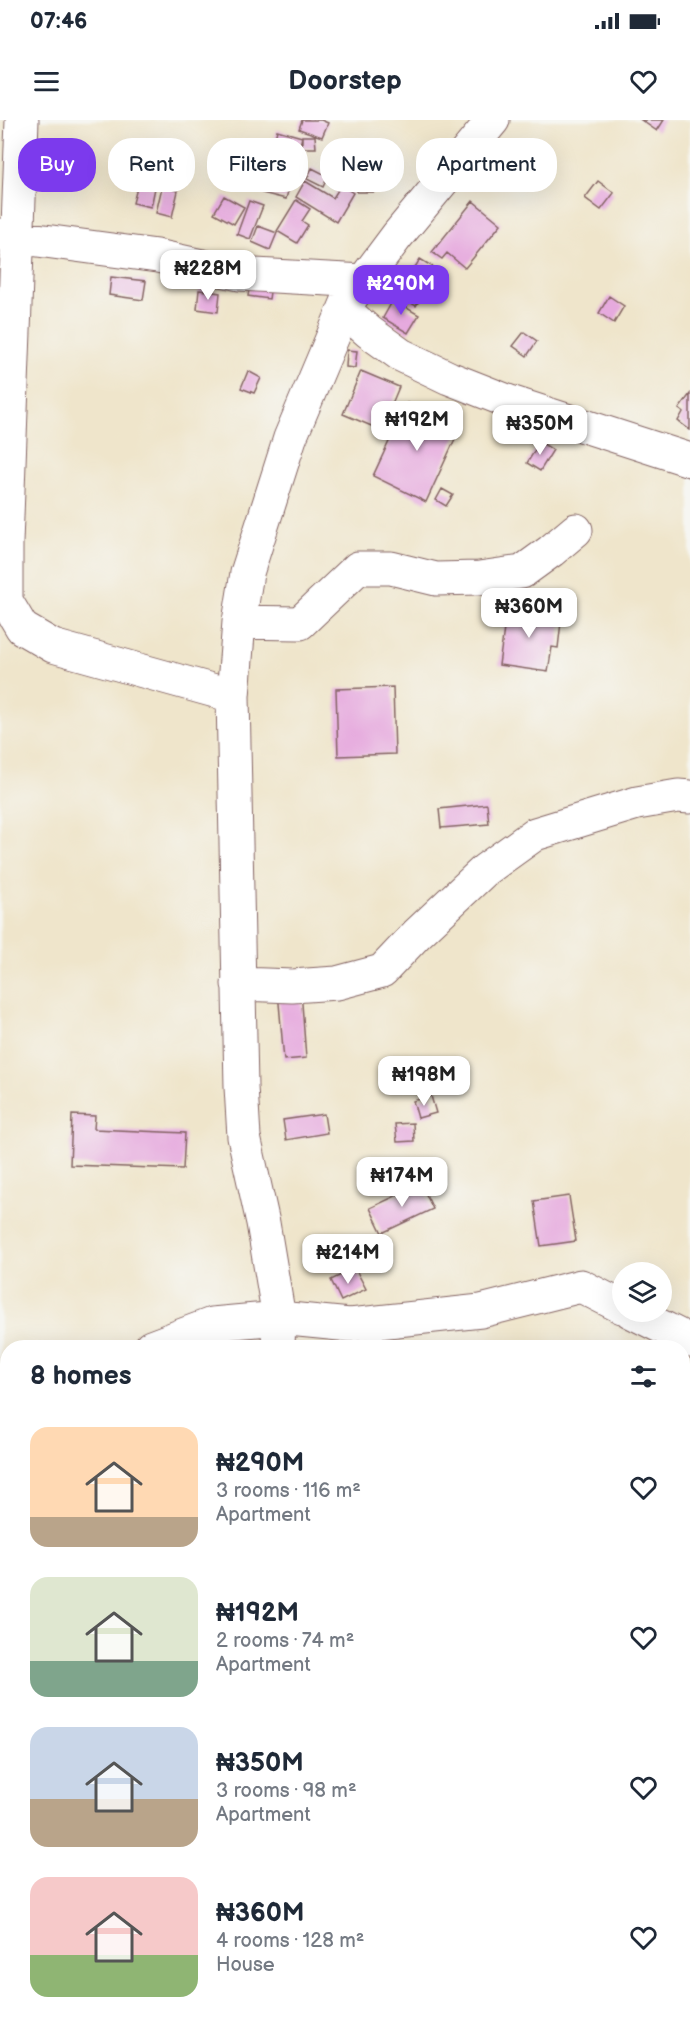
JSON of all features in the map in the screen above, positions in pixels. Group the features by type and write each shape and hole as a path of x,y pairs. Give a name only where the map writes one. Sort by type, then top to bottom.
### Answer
{"street":[{"path":"22,120 9,236 6,601 22,628 53,646 233,696"},
{"path":"279,1333 263,1223 244,1137 238,984 233,696 239,622 247,573 290,438 347,303 397,236 493,120"},
{"path":"9,236 157,256 239,273 364,281"},
{"path":"344,310 401,355 449,378 510,402 690,460"},
{"path":"239,622 300,623 358,568 391,568 436,579 479,578 522,572 576,531"},
{"path":"238,984 292,986 337,983 382,971 417,934 485,870 535,834 638,803 678,796 690,797"},
{"path":"170,1340 212,1324 279,1333 481,1311 580,1286 612,1302"},
{"path":"652,1322 688,1340"}],"building":[{"path":"302,120 321,120 328,123 322,137 299,129"},
{"path":"641,120 664,120 657,131"},
{"path":"277,130 302,137 302,138 275,138"},
{"path":"302,136 315,136 316,148 308,148 308,138 302,138"},
{"path":"312,168 320,172 320,186 308,180"},
{"path":"598,181 614,193 601,210 585,198"},
{"path":"308,183 333,198 337,192 353,193 336,222 296,197 299,192 308,192"},
{"path":"136,192 154,192 151,207 133,203"},
{"path":"161,192 178,192 172,217 156,213"},
{"path":"262,192 288,192 286,199"},
{"path":"224,196 244,207 234,224 214,213"},
{"path":"296,200 310,209 302,221 308,225 297,243 277,231"},
{"path":"249,201 263,206 250,239 237,234"},
{"path":"473,201 501,224 465,268 447,253 442,259 432,252"},
{"path":"258,226 277,233 270,250 252,242"},
{"path":"420,259 438,270 416,306 398,295"},
{"path":"111,277 146,281 143,300 109,295"},
{"path":"250,283 271,285 269,299 248,296"},
{"path":"199,290 220,293 218,312 197,309"},
{"path":"609,296 624,306 614,323 599,313"},
{"path":"393,300 419,315 408,333 383,318"},
{"path":"524,332 537,341 527,356 513,346"},
{"path":"347,350 357,351 355,368 346,367"},
{"path":"248,371 261,378 254,393 241,388"},
{"path":"361,371 399,387 381,430 343,414"},
{"path":"690,394 690,430 678,421 683,412 679,409"},
{"path":"407,403 460,428 426,502 373,476"},
{"path":"540,442 553,450 540,471 527,463"},
{"path":"442,489 453,495 446,506 436,500"},
{"path":"507,607 554,614 553,621 561,622 558,648 552,647 548,672 499,665"},
{"path":"393,687 395,754 338,756 336,689"},
{"path":"487,804 489,824 441,828 439,809"},
{"path":"301,990 306,1058 284,1060 278,992"},
{"path":"431,1096 436,1113 418,1118 413,1101"},
{"path":"324,1114 327,1133 286,1140 283,1120"},
{"path":"72,1115 95,1116 94,1129 185,1133 183,1169 70,1165"},
{"path":"413,1123 414,1141 397,1142 395,1124"},
{"path":"421,1184 433,1209 382,1233 370,1208"},
{"path":"569,1196 576,1241 541,1246 534,1201"},
{"path":"355,1268 366,1289 341,1301 331,1280"}]}
